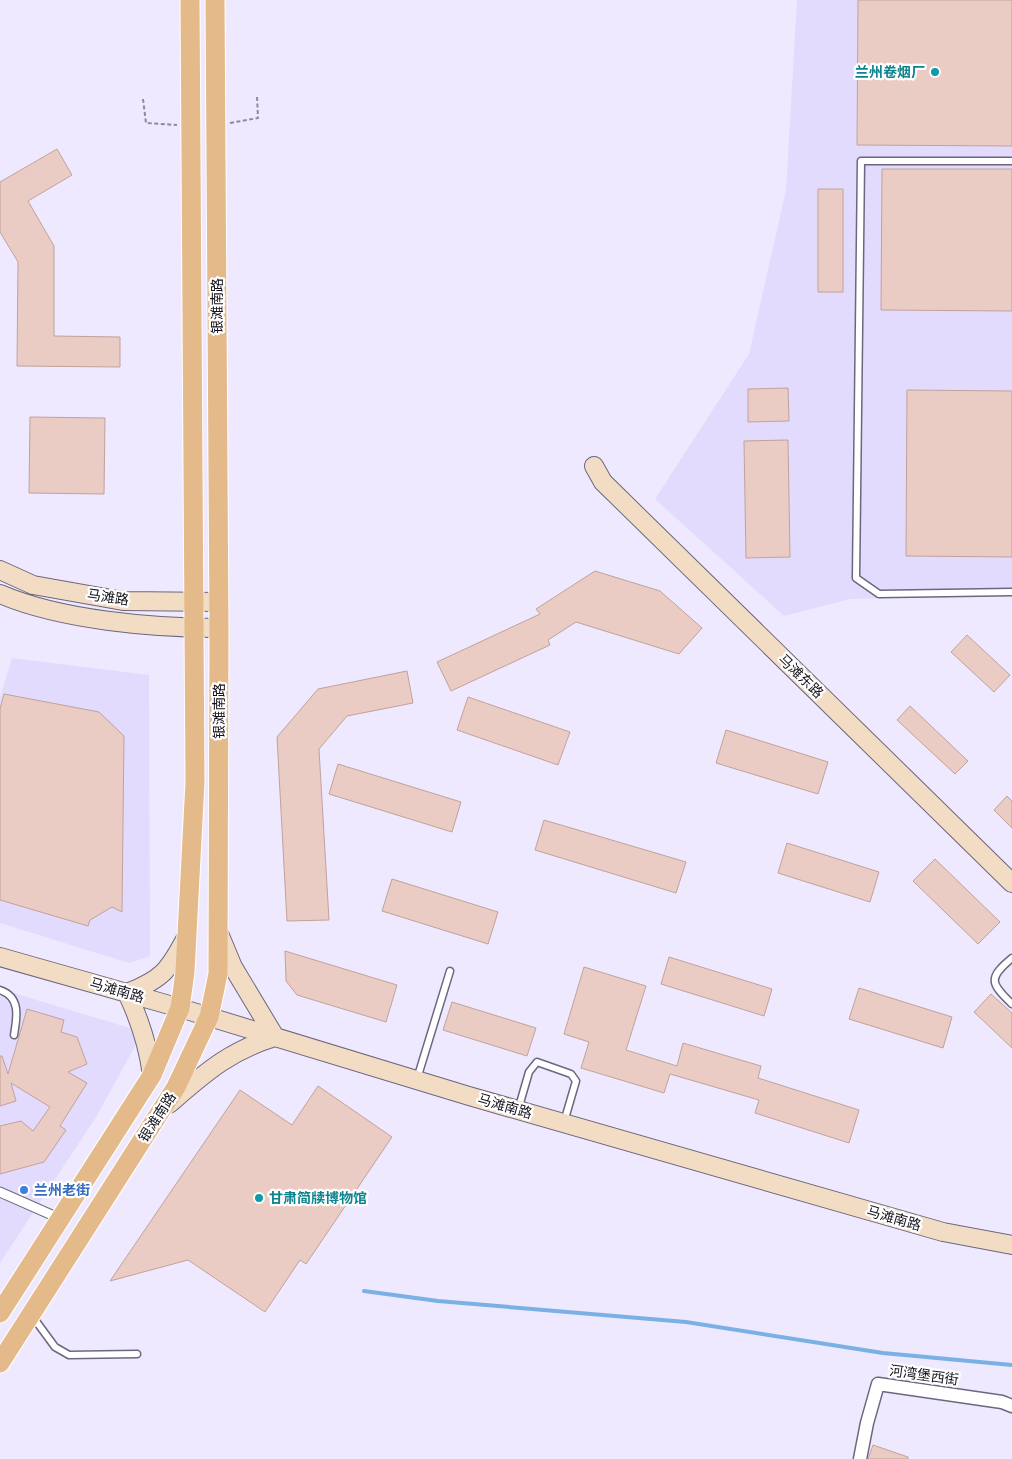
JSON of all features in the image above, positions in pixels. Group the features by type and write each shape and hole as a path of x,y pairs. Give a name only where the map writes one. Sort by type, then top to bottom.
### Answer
{"main road":[{"name":"银滩南路","path":"0,1313 152,1075 180,1008 187,935 195,782 190,0"},
{"name":"银滩南路","path":"0,1363 176,1087 209,1017 218,974 219,602 215,0"},
{"name":"马滩东路","path":"594,466 603,482 1012,883"},
{"name":"马滩路","path":"0,570 33,585 123,601 219,602"},
{"name":"马滩路","path":"0,594 27,606 102,619 194,628 219,628"},
{"path":"161,1111 211,1067 248,1045 275,1037 233,967 218,930"},
{"path":"152,1075 148,1049 139,1018 127,993 151,984 172,966 187,935"},
{"name":"马滩南路","path":"0,957 180,1008 518,1110 943,1232 1012,1245"}],"street":[{"path":"0,1192 61,1220"},
{"name":"河湾堡西街","path":"860,1459 867,1423 878,1384 1002,1402 1012,1406"}],"lane":[{"path":"1012,161 861,161 856,578 879,594 1012,592"},
{"path":"1012,958 995,975 994,986 1012,1004"},
{"path":"417,1080 450,971"},
{"path":"0,990 15,1001 18,1013 14,1035"},
{"path":"518,1110 529,1072 537,1062 571,1074 576,1081 564,1123"},
{"path":"31,1314 55,1347 69,1355 137,1354"}],"path":[{"path":"216,125 258,118 257,96"},
{"path":"143,100 146,123 190,126"}],"shaded area":[{"path":"797,0 1012,0 1012,595 850,599 784,616 655,499 749,354 786,190"},
{"path":"12,658 149,675 150,956 129,963 0,923 0,698"},
{"name":"兰州老街","path":"0,989 143,1032 96,1117 0,1263"}],"building":[{"name":"兰州卷烟厂","path":"858,0 1012,0 1012,146 857,145"},
{"path":"57,149 72,175 28,201 54,246 54,336 120,337 120,367 17,366 18,262 0,232 0,182"},
{"path":"882,169 1012,169 1012,311 881,310"},
{"path":"818,189 843,189 843,292 818,292"},
{"path":"788,388 789,421 748,422 748,389"},
{"path":"907,390 1012,391 1012,557 906,556"},
{"path":"30,417 105,418 104,494 29,493"},
{"path":"788,440 790,557 746,558 744,441"},
{"path":"595,571 660,591 702,628 679,654 576,622 548,640 550,645 451,691 437,662 540,614 536,609"},
{"path":"967,635 1010,675 994,692 951,652"},
{"path":"407,671 413,703 347,716 319,749 329,920 287,921 277,737 318,689"},
{"path":"4,694 99,712 124,736 122,912 112,907 90,920 88,926 0,900 0,709"},
{"path":"468,697 570,732 558,765 457,730"},
{"path":"910,706 968,761 955,774 897,720"},
{"path":"726,730 828,762 818,794 716,763"},
{"path":"338,764 461,802 452,832 329,794"},
{"path":"1007,796 1012,801 1012,828 994,810"},
{"path":"544,820 686,862 676,893 535,850"},
{"path":"787,843 879,872 870,902 778,873"},
{"path":"935,859 1000,922 978,944 913,881"},
{"path":"392,879 498,912 488,944 382,911"},
{"path":"285,951 397,985 386,1022 297,995 286,981"},
{"path":"669,957 772,989 764,1016 661,984"},
{"path":"584,967 646,986 626,1050 677,1066 683,1043 761,1066 758,1078 859,1110 849,1143 755,1113 759,1100 670,1074 664,1093 581,1068 589,1042 564,1034"},
{"path":"859,988 952,1017 943,1048 849,1019"},
{"path":"991,994 1012,1013 1012,1048 974,1012"},
{"path":"452,1002 536,1028 527,1056 443,1030"},
{"path":"27,1009 64,1020 61,1032 77,1037 87,1064 68,1072 87,1083 60,1126 66,1130 44,1162 0,1174 0,1126 21,1121 33,1131 50,1107 11,1083 16,1101 0,1106 0,1056 2,1056 8,1074"},
{"name":"甘肃简牍博物馆","path":"318,1086 392,1137 306,1264 300,1260 265,1312 188,1260 110,1281 240,1090 292,1125"},
{"path":"873,1445 908,1457 908,1459 868,1459"}],"waterway":[{"path":"364,1291 438,1301 686,1322 883,1353 1012,1365"}],"place":[{"name":"兰州卷烟厂","path":"935,72"},
{"name":"兰州老街","path":"24,1190"},
{"name":"甘肃简牍博物馆","path":"259,1198"}]}
